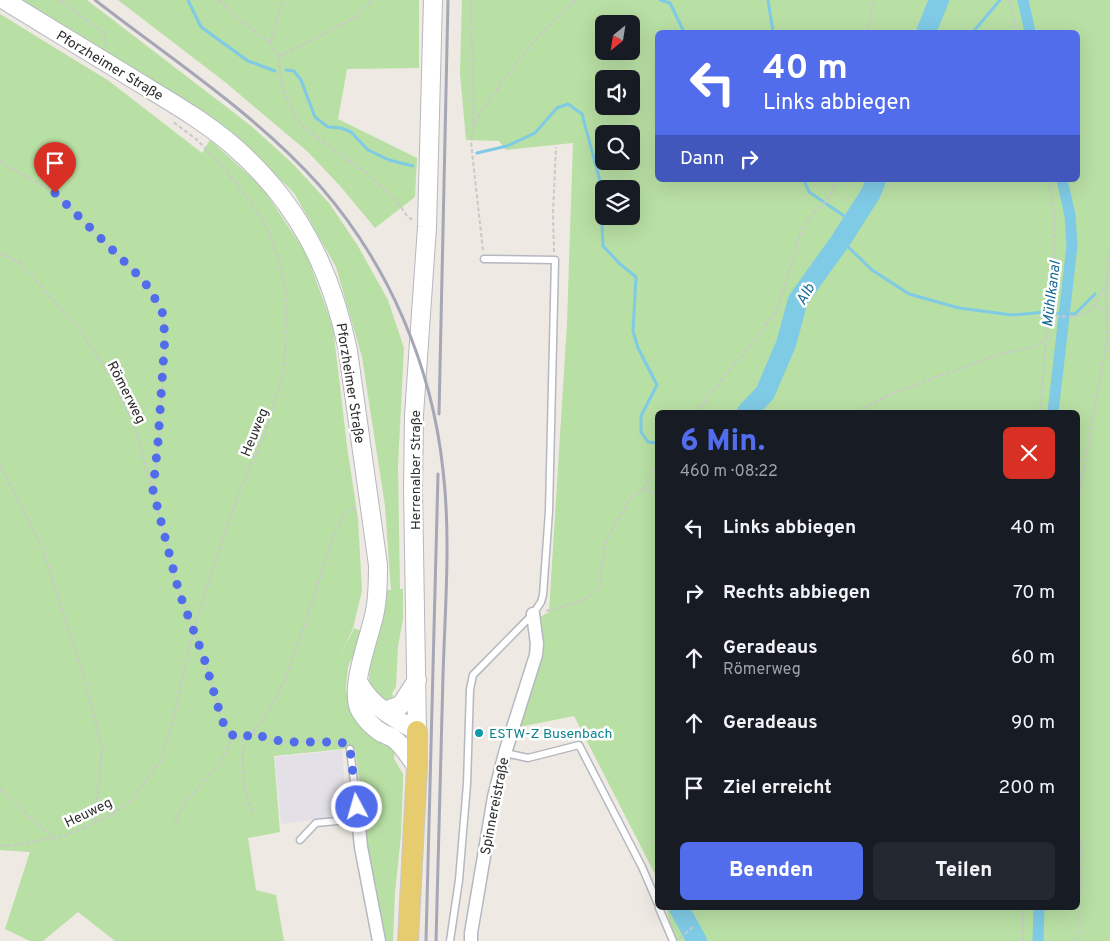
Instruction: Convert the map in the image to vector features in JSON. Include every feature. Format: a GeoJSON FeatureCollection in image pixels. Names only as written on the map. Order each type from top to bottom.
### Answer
{"type":"FeatureCollection","features":[{"type":"Feature","properties":{"kind":"main road","name":"Pforzheimer Straße"},"geometry":{"type":"LineString","coordinates":[[4,0],[171,102],[230,144],[271,184],[305,231],[332,287],[348,350],[378,566],[376,611],[361,664],[356,699],[359,710],[370,723],[393,738],[407,753],[417,768]]}},
{"type":"Feature","properties":{"kind":"main road","name":"Herrenalber Straße"},"geometry":{"type":"LineString","coordinates":[[408,941],[417,768],[413,481],[414,414],[427,227],[433,0]]}},
{"type":"Feature","properties":{"kind":"main road"},"geometry":{"type":"LineString","coordinates":[[385,711],[401,705],[417,680]]}},
{"type":"Feature","properties":{"kind":"main road"},"geometry":{"type":"LineString","coordinates":[[358,683],[370,699],[417,732]]}},
{"type":"Feature","properties":{"kind":"main road"},"geometry":{"type":"LineString","coordinates":[[393,738],[417,732]]}},
{"type":"Feature","properties":{"kind":"street","name":"Spinnereistraße"},"geometry":{"type":"LineString","coordinates":[[471,941],[494,797],[505,752],[536,655],[537,644],[533,614]]}},
{"type":"Feature","properties":{"kind":"street"},"geometry":{"type":"LineString","coordinates":[[357,813],[364,864],[379,941]]}},
{"type":"Feature","properties":{"kind":"lane"},"geometry":{"type":"LineString","coordinates":[[450,941],[461,861],[467,784],[470,689],[473,675],[533,614],[541,602],[549,511],[555,260],[484,259]]}},
{"type":"Feature","properties":{"kind":"lane"},"geometry":{"type":"LineString","coordinates":[[505,752],[528,758],[579,745],[642,867],[655,899]]}},
{"type":"Feature","properties":{"kind":"lane"},"geometry":{"type":"LineString","coordinates":[[300,840],[316,823],[357,813],[350,749]]}},
{"type":"Feature","properties":{"kind":"lane"},"geometry":{"type":"LineString","coordinates":[[660,910],[674,941]]}},
{"type":"Feature","properties":{"kind":"path"},"geometry":{"type":"LineString","coordinates":[[60,0],[104,33],[108,63]]}},
{"type":"Feature","properties":{"kind":"path"},"geometry":{"type":"LineString","coordinates":[[219,0],[236,17],[270,43],[279,57],[281,81],[298,120],[308,131],[368,174],[399,204],[407,216],[418,225]]}},
{"type":"Feature","properties":{"kind":"path"},"geometry":{"type":"LineString","coordinates":[[270,43],[283,0]]}},
{"type":"Feature","properties":{"kind":"path"},"geometry":{"type":"LineString","coordinates":[[279,57],[354,18],[372,0]]}},
{"type":"Feature","properties":{"kind":"path"},"geometry":{"type":"LineString","coordinates":[[471,0],[474,124],[471,142],[484,259]]}},
{"type":"Feature","properties":{"kind":"path"},"geometry":{"type":"LineString","coordinates":[[474,124],[500,83],[551,22],[576,0]]}},
{"type":"Feature","properties":{"kind":"path"},"geometry":{"type":"LineString","coordinates":[[868,30],[874,0]]}},
{"type":"Feature","properties":{"kind":"path"},"geometry":{"type":"LineString","coordinates":[[1009,0],[1016,30]]}},
{"type":"Feature","properties":{"kind":"path","name":"Heuweg"},"geometry":{"type":"LineString","coordinates":[[0,846],[64,836],[110,815],[131,800],[162,759],[193,632],[224,534],[247,473],[264,436],[280,387],[284,358],[286,292],[276,249],[265,224],[250,200],[219,162],[196,138],[169,118]]}},
{"type":"Feature","properties":{"kind":"path"},"geometry":{"type":"LineString","coordinates":[[555,260],[553,214],[556,147]]}},
{"type":"Feature","properties":{"kind":"path"},"geometry":{"type":"LineString","coordinates":[[0,161],[55,193],[144,281],[162,310],[165,336],[153,490]]}},
{"type":"Feature","properties":{"kind":"path"},"geometry":{"type":"LineString","coordinates":[[698,410],[760,334],[778,308],[801,231],[813,214],[827,202],[835,182]]}},
{"type":"Feature","properties":{"kind":"path"},"geometry":{"type":"LineString","coordinates":[[1040,410],[1045,340],[1055,253],[1052,196],[1049,182]]}},
{"type":"Feature","properties":{"kind":"path"},"geometry":{"type":"LineString","coordinates":[[1080,489],[1107,340],[1106,286],[1110,251]]}},
{"type":"Feature","properties":{"kind":"path","name":"Römerweg"},"geometry":{"type":"LineString","coordinates":[[0,253],[19,262],[76,325],[113,379],[134,426],[153,490],[179,592],[204,658],[221,717],[226,730],[234,736]]}},
{"type":"Feature","properties":{"kind":"path"},"geometry":{"type":"LineString","coordinates":[[1048,316],[1074,317],[1091,310],[1106,286],[1110,284]]}},
{"type":"Feature","properties":{"kind":"path"},"geometry":{"type":"LineString","coordinates":[[1094,305],[1107,312]]}},
{"type":"Feature","properties":{"kind":"path"},"geometry":{"type":"LineString","coordinates":[[861,410],[890,394],[1000,354],[1034,347],[1045,340]]}},
{"type":"Feature","properties":{"kind":"path"},"geometry":{"type":"LineString","coordinates":[[0,465],[43,549],[89,695],[102,748],[95,822]]}},
{"type":"Feature","properties":{"kind":"path"},"geometry":{"type":"LineString","coordinates":[[533,614],[582,600],[595,593],[601,586],[601,570],[606,541],[630,498],[644,489],[647,480],[655,468]]}},
{"type":"Feature","properties":{"kind":"path"},"geometry":{"type":"LineString","coordinates":[[644,489],[655,493]]}},
{"type":"Feature","properties":{"kind":"path"},"geometry":{"type":"LineString","coordinates":[[175,824],[178,812],[184,802],[215,769],[234,736],[244,738],[252,733],[270,709],[286,677],[313,601],[329,548],[343,515],[356,507],[370,505]]}},
{"type":"Feature","properties":{"kind":"path"},"geometry":{"type":"LineString","coordinates":[[252,733],[285,742],[342,742],[345,748],[350,749]]}},
{"type":"Feature","properties":{"kind":"path"},"geometry":{"type":"LineString","coordinates":[[244,738],[242,756],[243,776],[247,800],[252,814]]}},
{"type":"Feature","properties":{"kind":"path"},"geometry":{"type":"LineString","coordinates":[[0,789],[53,838]]}},
{"type":"Feature","properties":{"kind":"path"},"geometry":{"type":"LineString","coordinates":[[1080,839],[1082,852],[1080,896]]}},
{"type":"Feature","properties":{"kind":"path"},"geometry":{"type":"LineString","coordinates":[[1023,910],[1023,941]]}},
{"type":"Feature","properties":{"kind":"path"},"geometry":{"type":"LineString","coordinates":[[1078,941],[1079,910]]}},
{"type":"Feature","properties":{"kind":"path"},"geometry":{"type":"LineString","coordinates":[[674,941],[693,927]]}},
{"type":"Feature","properties":{"kind":"shaded area"},"geometry":{"type":"Polygon","coordinates":[[[342,750],[347,815],[281,824],[275,757],[342,750]]]}},
{"type":"Feature","properties":{"kind":"green space"},"geometry":{"type":"Polygon","coordinates":[[[20,0],[87,0],[250,125],[292,163],[329,203],[358,246],[388,300],[404,348],[398,465],[400,589],[403,589],[403,619],[398,646],[396,687],[392,693],[395,702],[387,703],[373,690],[369,681],[370,666],[382,621],[386,590],[391,590],[385,506],[362,357],[336,267],[294,193],[232,132],[20,0]]]}},
{"type":"Feature","properties":{"kind":"green space"},"geometry":{"type":"Polygon","coordinates":[[[118,0],[419,0],[419,68],[347,69],[338,119],[417,158],[415,197],[375,228],[341,187],[308,152],[225,82],[118,0]]]}},
{"type":"Feature","properties":{"kind":"green space"},"geometry":{"type":"Polygon","coordinates":[[[462,0],[1110,0],[1110,941],[675,941],[667,910],[1080,910],[1080,410],[655,410],[655,874],[574,716],[519,727],[541,652],[540,617],[549,612],[567,323],[573,143],[506,150],[499,141],[466,140],[460,73],[462,0]]]}},
{"type":"Feature","properties":{"kind":"green space"},"geometry":{"type":"Polygon","coordinates":[[[0,14],[109,81],[202,153],[210,140],[262,187],[306,253],[333,327],[358,519],[362,591],[353,628],[340,657],[354,628],[364,632],[348,667],[346,688],[349,704],[395,748],[394,759],[403,774],[401,835],[395,893],[393,941],[386,941],[383,931],[363,829],[370,816],[370,804],[361,793],[355,749],[274,756],[280,832],[248,838],[256,890],[276,895],[284,941],[115,941],[78,912],[43,941],[30,941],[5,929],[30,852],[0,850],[0,14]]]}},
{"type":"Feature","properties":{"kind":"waterway"},"geometry":{"type":"LineString","coordinates":[[188,0],[201,27],[248,61],[275,71]]}},
{"type":"Feature","properties":{"kind":"waterway"},"geometry":{"type":"LineString","coordinates":[[660,0],[670,3],[683,30]]}},
{"type":"Feature","properties":{"kind":"waterway"},"geometry":{"type":"LineString","coordinates":[[768,0],[773,30]]}},
{"type":"Feature","properties":{"kind":"waterway","name":"Alb"},"geometry":{"type":"LineString","coordinates":[[927,30],[939,0]]}},
{"type":"Feature","properties":{"kind":"waterway"},"geometry":{"type":"LineString","coordinates":[[975,30],[1000,0]]}},
{"type":"Feature","properties":{"kind":"waterway","name":"Mühlkanal"},"geometry":{"type":"LineString","coordinates":[[1023,0],[1030,30]]}},
{"type":"Feature","properties":{"kind":"waterway"},"geometry":{"type":"LineString","coordinates":[[286,70],[294,71],[301,80],[315,117],[328,127],[341,128],[351,132],[368,150],[389,160],[413,166]]}},
{"type":"Feature","properties":{"kind":"waterway"},"geometry":{"type":"LineString","coordinates":[[477,153],[507,146],[535,133],[557,108],[568,104],[582,114],[600,181],[603,246],[636,277],[633,331],[638,348],[657,385],[641,416],[641,432],[648,442],[655,443]]}},
{"type":"Feature","properties":{"kind":"waterway"},"geometry":{"type":"LineString","coordinates":[[805,182],[809,192],[853,222]]}},
{"type":"Feature","properties":{"kind":"waterway","name":"Alb"},"geometry":{"type":"LineString","coordinates":[[749,410],[765,393],[786,344],[798,300],[841,240],[871,193],[875,182]]}},
{"type":"Feature","properties":{"kind":"waterway","name":"Mühlkanal"},"geometry":{"type":"LineString","coordinates":[[1053,410],[1072,246],[1070,215],[1062,182]]}},
{"type":"Feature","properties":{"kind":"waterway"},"geometry":{"type":"LineString","coordinates":[[841,240],[872,270],[909,294],[959,308],[1012,315],[1046,312]]}},
{"type":"Feature","properties":{"kind":"waterway"},"geometry":{"type":"LineString","coordinates":[[1052,313],[1075,314],[1095,294]]}},
{"type":"Feature","properties":{"kind":"waterway","name":"Alb"},"geometry":{"type":"LineString","coordinates":[[680,910],[697,941]]}},
{"type":"Feature","properties":{"kind":"waterway","name":"Mühlkanal"},"geometry":{"type":"LineString","coordinates":[[1038,941],[1039,910]]}},
{"type":"Feature","properties":{"kind":"railway"},"geometry":{"type":"LineString","coordinates":[[95,0],[241,111],[269,135],[320,186],[345,217],[367,249],[403,319],[417,355],[429,393],[437,431],[443,470],[447,521],[436,941]]}},
{"type":"Feature","properties":{"kind":"railway"},"geometry":{"type":"LineString","coordinates":[[439,414],[448,0]]}},
{"type":"Feature","properties":{"kind":"railway"},"geometry":{"type":"LineString","coordinates":[[426,941],[438,474]]}},
{"type":"Feature","properties":{"kind":"place","name":"ESTW-Z Busenbach"},"geometry":{"type":"Point","coordinates":[479,733]}},
{"type":"Feature","properties":{"kind":"route"},"geometry":{"type":"LineString","coordinates":[[55,193],[144,281],[162,310],[165,336],[153,490],[179,592],[204,658],[226,730],[234,736],[244,738],[252,733],[285,742],[342,742],[345,748],[350,749],[357,807]]}}]}
